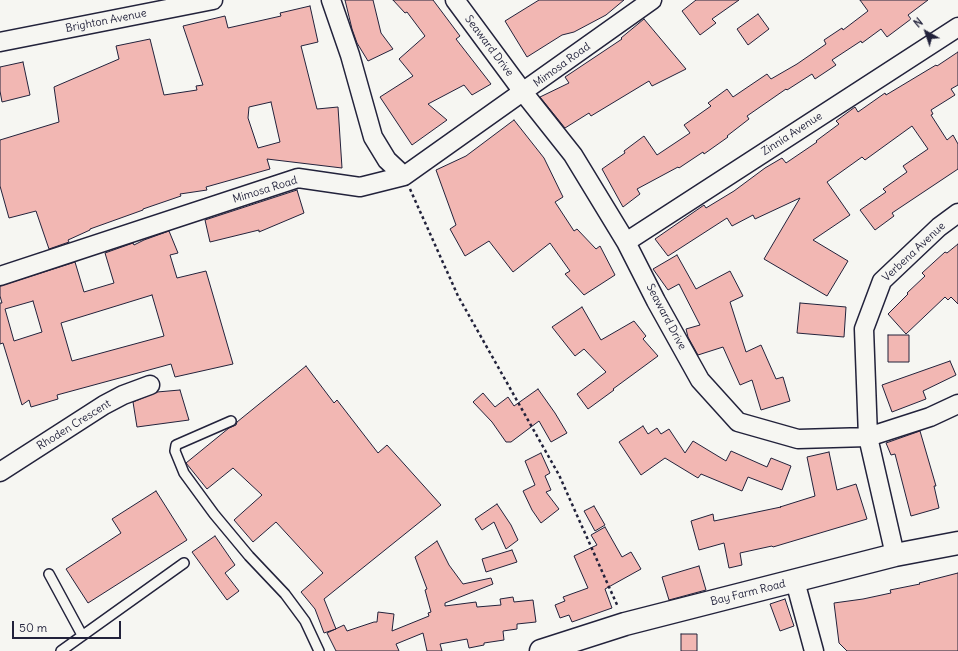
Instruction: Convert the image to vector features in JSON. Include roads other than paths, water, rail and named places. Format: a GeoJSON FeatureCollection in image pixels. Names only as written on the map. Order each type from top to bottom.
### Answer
{"type":"FeatureCollection","features":[{"type":"Feature","properties":{"kind":"street","name":"Brighton Avenue"},"geometry":{"type":"LineString","coordinates":[[0,42],[213,0]]}},
{"type":"Feature","properties":{"kind":"street"},"geometry":{"type":"LineString","coordinates":[[331,0],[350,55],[373,137],[387,160],[404,176]]}},
{"type":"Feature","properties":{"kind":"street","name":"Seaward Drive"},"geometry":{"type":"LineString","coordinates":[[455,0],[523,92],[573,155],[626,242],[700,380],[738,422],[798,438],[868,437],[930,417],[958,404]]}},
{"type":"Feature","properties":{"kind":"street","name":"Mimosa Road"},"geometry":{"type":"LineString","coordinates":[[0,276],[298,178],[360,187],[404,176],[652,0]]}},
{"type":"Feature","properties":{"kind":"street","name":"Zinnia Avenue"},"geometry":{"type":"LineString","coordinates":[[626,242],[958,27]]}},
{"type":"Feature","properties":{"kind":"street","name":"Verbena Avenue"},"geometry":{"type":"LineString","coordinates":[[868,437],[864,328],[882,281],[939,227],[958,213]]}},
{"type":"Feature","properties":{"kind":"street","name":"Rhoden Crescent"},"geometry":{"type":"LineString","coordinates":[[0,472],[104,405],[150,385]]}},
{"type":"Feature","properties":{"kind":"street"},"geometry":{"type":"LineString","coordinates":[[868,437],[895,555]]}},
{"type":"Feature","properties":{"kind":"street","name":"Bay Farm Road"},"geometry":{"type":"LineString","coordinates":[[541,651],[626,624],[895,555],[958,543]]}},
{"type":"Feature","properties":{"kind":"street"},"geometry":{"type":"LineString","coordinates":[[795,581],[814,651]]}},
{"type":"Feature","properties":{"kind":"lane"},"geometry":{"type":"LineString","coordinates":[[231,421],[176,445],[175,451],[184,473],[214,514],[249,556],[285,594],[305,621],[319,651]]}},
{"type":"Feature","properties":{"kind":"lane"},"geometry":{"type":"LineString","coordinates":[[61,651],[184,563]]}},
{"type":"Feature","properties":{"kind":"lane"},"geometry":{"type":"LineString","coordinates":[[49,574],[82,635]]}}]}
